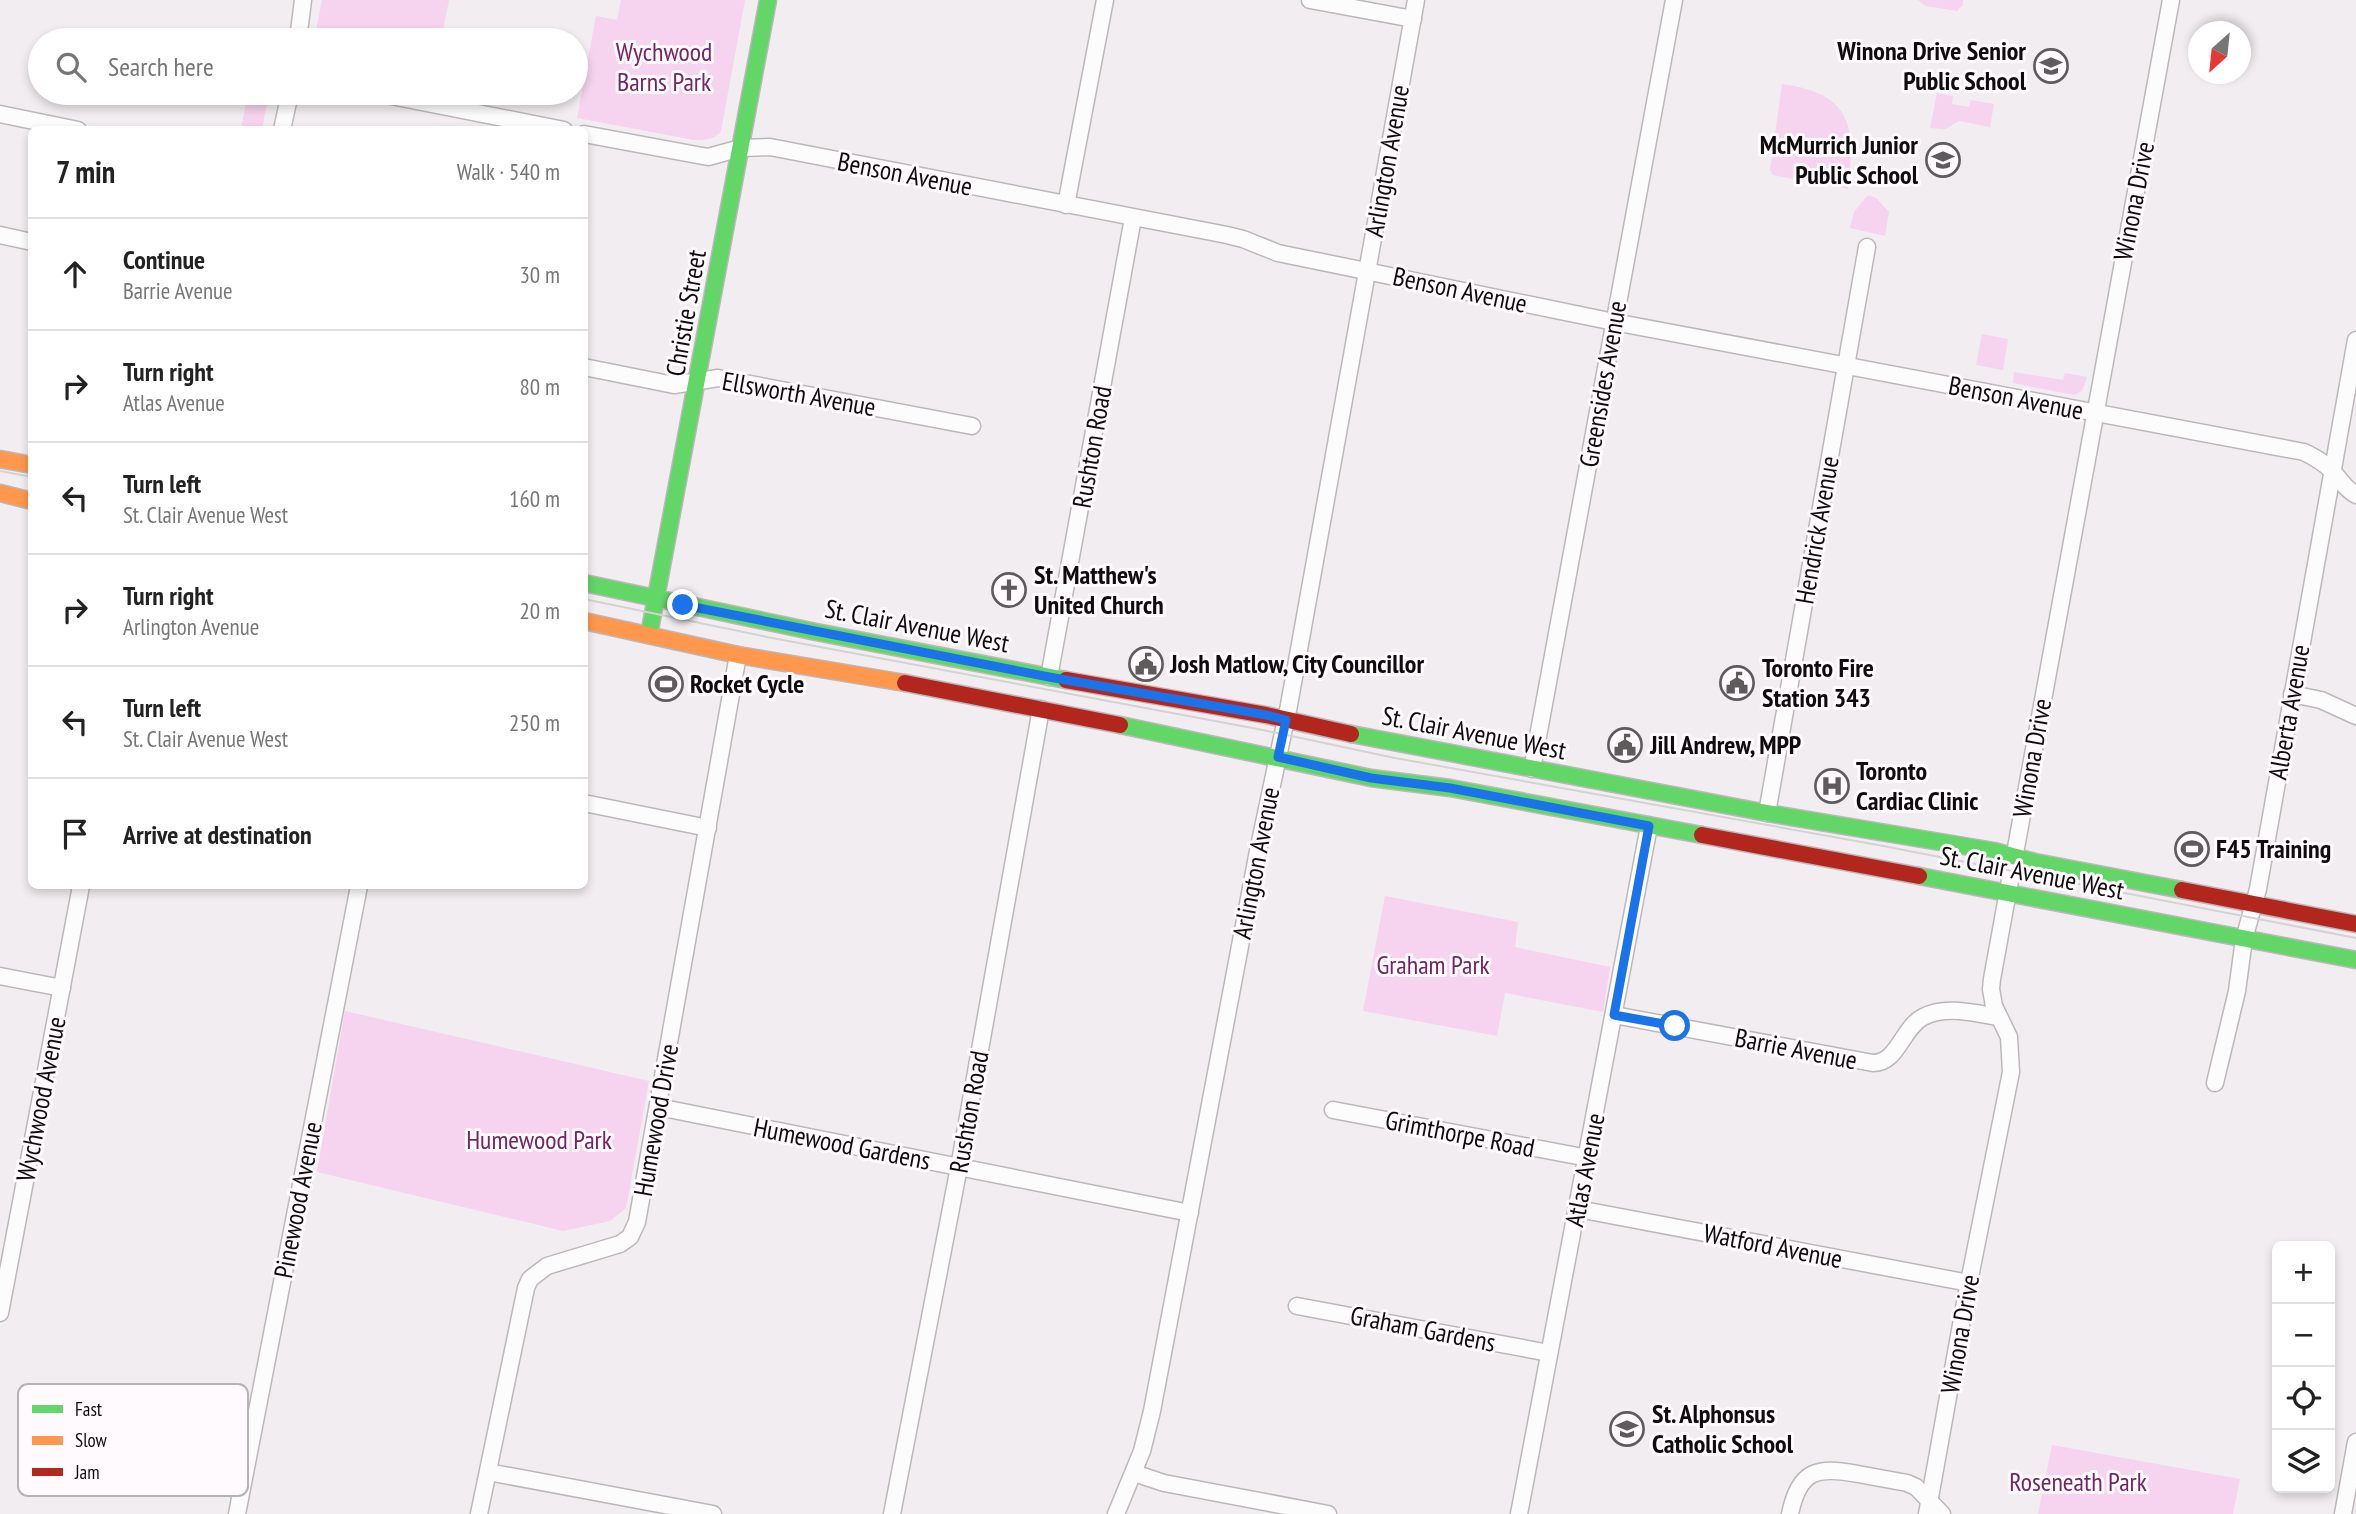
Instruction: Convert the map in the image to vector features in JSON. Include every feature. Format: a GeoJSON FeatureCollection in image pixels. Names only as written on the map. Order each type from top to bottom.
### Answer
{"type":"FeatureCollection","features":[{"type":"Feature","properties":{"kind":"main road","name":"Christie Street"},"geometry":{"type":"LineString","coordinates":[[649,635],[768,0]]}},
{"type":"Feature","properties":{"kind":"main road"},"geometry":{"type":"LineString","coordinates":[[0,459],[28,464]]}},
{"type":"Feature","properties":{"kind":"main road"},"geometry":{"type":"LineString","coordinates":[[0,493],[28,500]]}},
{"type":"Feature","properties":{"kind":"main road","name":"St. Clair Avenue West"},"geometry":{"type":"LineString","coordinates":[[588,584],[696,608],[1049,677],[1266,715],[1767,813],[2014,856],[2356,924]]}},
{"type":"Feature","properties":{"kind":"main road","name":"St. Clair Avenue West"},"geometry":{"type":"LineString","coordinates":[[588,622],[738,655],[818,667],[1041,709],[1371,778],[1450,788],[2356,960]]}},
{"type":"Feature","properties":{"kind":"street"},"geometry":{"type":"LineString","coordinates":[[300,28],[303,0]]}},
{"type":"Feature","properties":{"kind":"street"},"geometry":{"type":"LineString","coordinates":[[1066,205],[1105,0]]}},
{"type":"Feature","properties":{"kind":"street"},"geometry":{"type":"LineString","coordinates":[[1310,0],[1413,19]]}},
{"type":"Feature","properties":{"kind":"street","name":"Arlington Avenue"},"geometry":{"type":"LineString","coordinates":[[1116,1514],[1134,1473],[1152,1411],[1286,720],[1416,0]]}},
{"type":"Feature","properties":{"kind":"street","name":"Greensides Avenue"},"geometry":{"type":"LineString","coordinates":[[1532,769],[1674,0]]}},
{"type":"Feature","properties":{"kind":"street","name":"Winona Drive"},"geometry":{"type":"LineString","coordinates":[[1928,1508],[2011,1072],[2009,1037],[1998,1017],[1991,989],[2171,0]]}},
{"type":"Feature","properties":{"kind":"street"},"geometry":{"type":"LineString","coordinates":[[283,126],[287,105]]}},
{"type":"Feature","properties":{"kind":"street"},"geometry":{"type":"LineString","coordinates":[[437,105],[544,126]]}},
{"type":"Feature","properties":{"kind":"street"},"geometry":{"type":"LineString","coordinates":[[0,114],[58,126]]}},
{"type":"Feature","properties":{"kind":"street","name":"Benson Avenue"},"geometry":{"type":"LineString","coordinates":[[588,135],[708,157],[741,148],[771,147],[1227,235],[1278,253],[1614,322],[2304,452],[2317,458],[2346,489],[2356,495]]}},
{"type":"Feature","properties":{"kind":"street","name":"Rushton Road"},"geometry":{"type":"LineString","coordinates":[[1049,677],[1133,218]]}},
{"type":"Feature","properties":{"kind":"street"},"geometry":{"type":"LineString","coordinates":[[0,236],[28,241]]}},
{"type":"Feature","properties":{"kind":"street","name":"Hendrick Avenue"},"geometry":{"type":"LineString","coordinates":[[1767,813],[1867,247]]}},
{"type":"Feature","properties":{"kind":"street","name":"Alberta Avenue"},"geometry":{"type":"LineString","coordinates":[[2215,1083],[2237,991],[2244,939],[2253,905],[2356,340]]}},
{"type":"Feature","properties":{"kind":"street","name":"Ellsworth Avenue"},"geometry":{"type":"LineString","coordinates":[[588,368],[674,385],[718,378],[972,426]]}},
{"type":"Feature","properties":{"kind":"street","name":"Humewood Drive"},"geometry":{"type":"LineString","coordinates":[[479,1514],[530,1279],[547,1266],[620,1244],[635,1230],[738,655]]}},
{"type":"Feature","properties":{"kind":"street"},"geometry":{"type":"LineString","coordinates":[[2292,694],[2321,700],[2356,716]]}},
{"type":"Feature","properties":{"kind":"street","name":"Rushton Road"},"geometry":{"type":"LineString","coordinates":[[892,1514],[959,1167],[1041,709]]}},
{"type":"Feature","properties":{"kind":"street"},"geometry":{"type":"LineString","coordinates":[[588,804],[708,828]]}},
{"type":"Feature","properties":{"kind":"street","name":"Atlas Avenue"},"geometry":{"type":"LineString","coordinates":[[1519,1514],[1649,826]]}},
{"type":"Feature","properties":{"kind":"street","name":"Wychwood Avenue"},"geometry":{"type":"LineString","coordinates":[[0,1313],[79,889]]}},
{"type":"Feature","properties":{"kind":"street","name":"Pinewood Avenue"},"geometry":{"type":"LineString","coordinates":[[248,1457],[358,889]]}},
{"type":"Feature","properties":{"kind":"street"},"geometry":{"type":"LineString","coordinates":[[0,976],[62,989]]}},
{"type":"Feature","properties":{"kind":"street","name":"Barrie Avenue"},"geometry":{"type":"LineString","coordinates":[[1614,1015],[1873,1063],[1886,1060],[1915,1022],[1932,1013],[1948,1011],[1998,1017]]}},
{"type":"Feature","properties":{"kind":"street","name":"Humewood Gardens"},"geometry":{"type":"LineString","coordinates":[[658,1107],[1190,1213]]}},
{"type":"Feature","properties":{"kind":"street","name":"Grimthorpe Road"},"geometry":{"type":"LineString","coordinates":[[1333,1110],[1588,1158]]}},
{"type":"Feature","properties":{"kind":"street","name":"Watford Avenue"},"geometry":{"type":"LineString","coordinates":[[1578,1209],[1969,1283]]}},
{"type":"Feature","properties":{"kind":"street","name":"Graham Gardens"},"geometry":{"type":"LineString","coordinates":[[1297,1306],[1549,1353]]}},
{"type":"Feature","properties":{"kind":"street"},"geometry":{"type":"LineString","coordinates":[[2343,1514],[2356,1442]]}},
{"type":"Feature","properties":{"kind":"street"},"geometry":{"type":"LineString","coordinates":[[1790,1514],[1799,1485],[1811,1475],[1832,1469],[1907,1483],[1916,1487],[1928,1508],[1942,1514]]}},
{"type":"Feature","properties":{"kind":"street"},"geometry":{"type":"LineString","coordinates":[[488,1472],[713,1514]]}},
{"type":"Feature","properties":{"kind":"street"},"geometry":{"type":"LineString","coordinates":[[1134,1473],[1164,1483],[1323,1513]]}},
{"type":"Feature","properties":{"kind":"street","name":"Pinewood Avenue"},"geometry":{"type":"LineString","coordinates":[[237,1514],[240,1496]]}},
{"type":"Feature","properties":{"kind":"green space"},"geometry":{"type":"Polygon","coordinates":[[[322,0],[449,0],[443,28],[316,28],[322,0]]]}},
{"type":"Feature","properties":{"kind":"green space","name":"Wychwood Barns Park"},"geometry":{"type":"Polygon","coordinates":[[[621,0],[745,0],[721,131],[706,140],[694,140],[577,118],[579,105],[588,105],[588,59],[596,16],[617,20],[621,0]]]}},
{"type":"Feature","properties":{"kind":"green space"},"geometry":{"type":"Polygon","coordinates":[[[1918,0],[1963,0],[1963,5],[1957,11],[1926,6],[1918,0]]]}},
{"type":"Feature","properties":{"kind":"green space"},"geometry":{"type":"Polygon","coordinates":[[[1782,84],[1823,96],[1836,105],[1844,117],[1851,147],[1848,189],[1773,175],[1770,170],[1782,84]]]}},
{"type":"Feature","properties":{"kind":"green space"},"geometry":{"type":"Polygon","coordinates":[[[1937,93],[1953,96],[1952,104],[1969,107],[1971,100],[1994,104],[1990,127],[1959,121],[1945,129],[1930,128],[1937,93]]]}},
{"type":"Feature","properties":{"kind":"green space"},"geometry":{"type":"Polygon","coordinates":[[[246,105],[267,105],[263,126],[242,126],[246,105]]]}},
{"type":"Feature","properties":{"kind":"green space"},"geometry":{"type":"Polygon","coordinates":[[[1868,195],[1876,198],[1889,212],[1885,236],[1850,228],[1854,212],[1868,195]]]}},
{"type":"Feature","properties":{"kind":"green space"},"geometry":{"type":"Polygon","coordinates":[[[1982,334],[2008,339],[2003,370],[1976,365],[1982,334]]]}},
{"type":"Feature","properties":{"kind":"green space"},"geometry":{"type":"Polygon","coordinates":[[[2014,372],[2063,380],[2065,373],[2087,377],[2082,391],[2074,395],[2013,383],[2014,372]]]}},
{"type":"Feature","properties":{"kind":"green space","name":"Graham Park"},"geometry":{"type":"Polygon","coordinates":[[[1385,896],[1518,922],[1515,947],[1610,967],[1603,1012],[1505,993],[1497,1036],[1363,1011],[1385,896]]]}},
{"type":"Feature","properties":{"kind":"green space","name":"Humewood Park"},"geometry":{"type":"Polygon","coordinates":[[[345,1011],[649,1081],[626,1208],[610,1221],[563,1231],[317,1172],[345,1011]]]}},
{"type":"Feature","properties":{"kind":"green space","name":"Roseneath Park"},"geometry":{"type":"Polygon","coordinates":[[[2052,1445],[2240,1479],[2233,1514],[2038,1514],[2052,1445]]]}},
{"type":"Feature","properties":{"kind":"tram line"},"geometry":{"type":"LineString","coordinates":[[0,471],[28,476]]}},
{"type":"Feature","properties":{"kind":"tram line"},"geometry":{"type":"LineString","coordinates":[[588,600],[1395,758],[1878,845],[2356,938]]}},
{"type":"Feature","properties":{"kind":"traffic: fast"},"geometry":{"type":"LineString","coordinates":[[649,635],[768,0]]}},
{"type":"Feature","properties":{"kind":"traffic: fast"},"geometry":{"type":"LineString","coordinates":[[588,584],[816,632],[1066,680]]}},
{"type":"Feature","properties":{"kind":"traffic: fast"},"geometry":{"type":"LineString","coordinates":[[1120,725],[1371,778],[1450,788],[1702,835]]}},
{"type":"Feature","properties":{"kind":"traffic: fast"},"geometry":{"type":"LineString","coordinates":[[1351,734],[1767,813],[1994,851],[2035,862],[2182,890]]}},
{"type":"Feature","properties":{"kind":"traffic: fast"},"geometry":{"type":"LineString","coordinates":[[1919,876],[2356,960]]}},
{"type":"Feature","properties":{"kind":"traffic: slow"},"geometry":{"type":"LineString","coordinates":[[0,459],[28,464]]}},
{"type":"Feature","properties":{"kind":"traffic: slow"},"geometry":{"type":"LineString","coordinates":[[0,493],[28,500]]}},
{"type":"Feature","properties":{"kind":"traffic: slow"},"geometry":{"type":"LineString","coordinates":[[588,622],[738,655],[905,683]]}},
{"type":"Feature","properties":{"kind":"traffic: jam"},"geometry":{"type":"LineString","coordinates":[[1066,680],[1266,715],[1351,734]]}},
{"type":"Feature","properties":{"kind":"traffic: jam"},"geometry":{"type":"LineString","coordinates":[[905,683],[1120,725]]}},
{"type":"Feature","properties":{"kind":"traffic: jam"},"geometry":{"type":"LineString","coordinates":[[1702,835],[1919,876]]}},
{"type":"Feature","properties":{"kind":"traffic: jam"},"geometry":{"type":"LineString","coordinates":[[2182,890],[2356,924]]}},
{"type":"Feature","properties":{"kind":"place","name":"Winona Drive Senior Public School"},"geometry":{"type":"Point","coordinates":[2051,66]}},
{"type":"Feature","properties":{"kind":"place","name":"McMurrich Junior Public School"},"geometry":{"type":"Point","coordinates":[1943,160]}},
{"type":"Feature","properties":{"kind":"place","name":"St. Matthew's United Church"},"geometry":{"type":"Point","coordinates":[1009,590]}},
{"type":"Feature","properties":{"kind":"place","name":"Josh Matlow, City Councillor"},"geometry":{"type":"Point","coordinates":[1146,664]}},
{"type":"Feature","properties":{"kind":"place","name":"Toronto Fire Station 343"},"geometry":{"type":"Point","coordinates":[1737,683]}},
{"type":"Feature","properties":{"kind":"place","name":"Rocket Cycle"},"geometry":{"type":"Point","coordinates":[666,684]}},
{"type":"Feature","properties":{"kind":"place","name":"Jill Andrew, MPP"},"geometry":{"type":"Point","coordinates":[1625,745]}},
{"type":"Feature","properties":{"kind":"place","name":"Toronto Cardiac Clinic"},"geometry":{"type":"Point","coordinates":[1832,786]}},
{"type":"Feature","properties":{"kind":"place","name":"F45 Training"},"geometry":{"type":"Point","coordinates":[2192,849]}},
{"type":"Feature","properties":{"kind":"place","name":"St. Alphonsus Catholic School"},"geometry":{"type":"Point","coordinates":[1627,1429]}},
{"type":"Feature","properties":{"kind":"route"},"geometry":{"type":"LineString","coordinates":[[683,605],[1049,677],[1266,715],[1286,720],[1278,757],[1371,778],[1450,788],[1649,826],[1614,1015],[1675,1026]]}}]}
